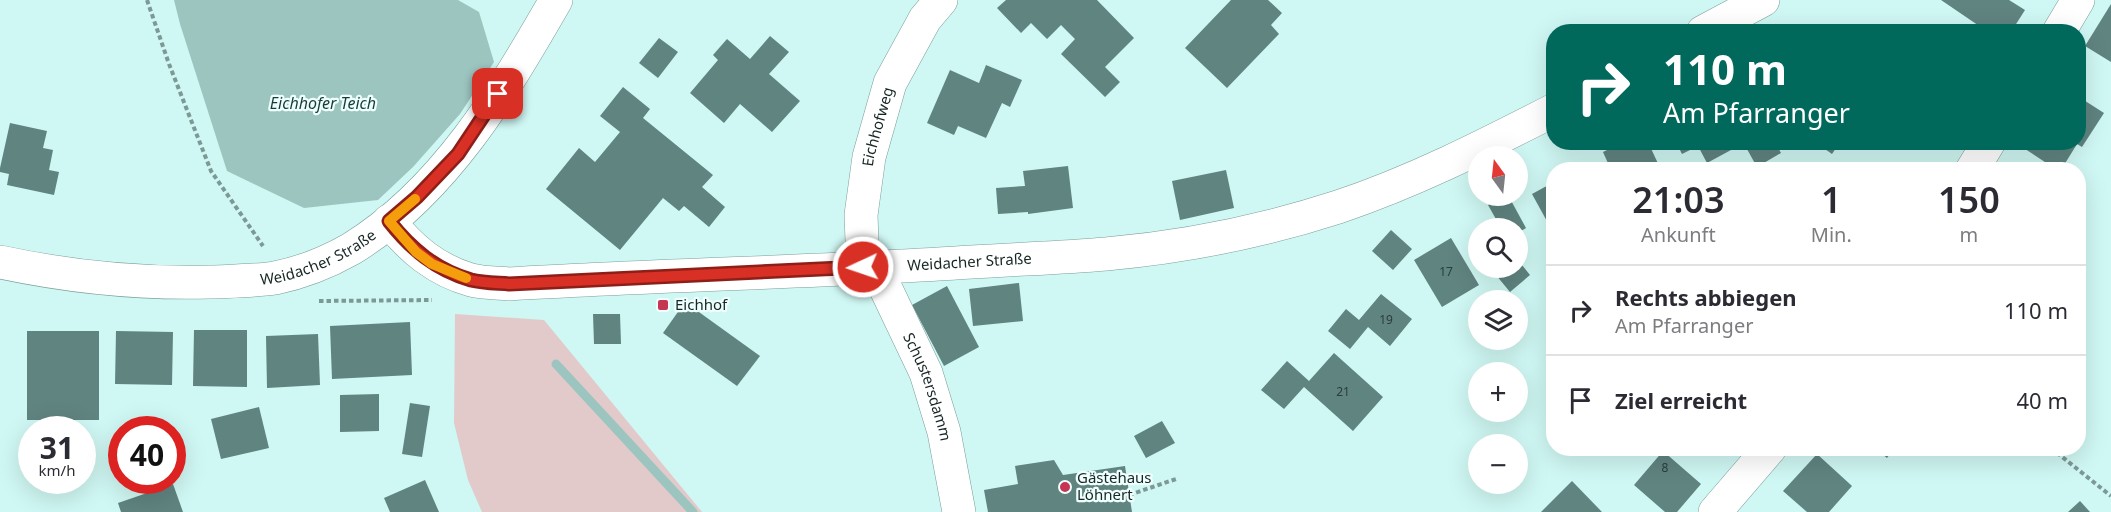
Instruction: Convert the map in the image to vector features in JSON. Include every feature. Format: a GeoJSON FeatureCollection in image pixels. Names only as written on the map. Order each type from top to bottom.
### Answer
{"type":"FeatureCollection","features":[{"type":"Feature","properties":{"kind":"street"},"geometry":{"type":"LineString","coordinates":[[389,221],[417,197],[458,154],[525,55],[556,0]]}},
{"type":"Feature","properties":{"kind":"street","name":"Eichhofweg"},"geometry":{"type":"LineString","coordinates":[[870,268],[861,214],[869,157],[890,83],[925,19],[941,0]]}},
{"type":"Feature","properties":{"kind":"street"},"geometry":{"type":"LineString","coordinates":[[1718,24],[1763,0]]}},
{"type":"Feature","properties":{"kind":"street"},"geometry":{"type":"LineString","coordinates":[[2064,24],[2078,0]]}},
{"type":"Feature","properties":{"kind":"street","name":"Weidacher Straße"},"geometry":{"type":"LineString","coordinates":[[0,262],[117,280],[177,283],[257,280],[300,271],[350,249],[389,221],[416,252],[432,264],[472,280],[500,284],[870,268],[1108,254],[1203,240],[1336,208],[1476,151],[1546,114]]}},
{"type":"Feature","properties":{"kind":"street","name":"Schustersdamm"},"geometry":{"type":"LineString","coordinates":[[870,268],[926,373],[944,432],[959,512]]}},
{"type":"Feature","properties":{"kind":"street"},"geometry":{"type":"LineString","coordinates":[[1715,512],[1763,456]]}},
{"type":"Feature","properties":{"kind":"path"},"geometry":{"type":"LineString","coordinates":[[147,0],[169,64],[211,171],[266,250],[276,277]]}},
{"type":"Feature","properties":{"kind":"path"},"geometry":{"type":"LineString","coordinates":[[308,301],[438,300]]}},
{"type":"Feature","properties":{"kind":"path"},"geometry":{"type":"LineString","coordinates":[[2061,456],[2111,496]]}},
{"type":"Feature","properties":{"kind":"path"},"geometry":{"type":"LineString","coordinates":[[1129,495],[1176,479]]}},
{"type":"Feature","properties":{"kind":"shaded area"},"geometry":{"type":"Polygon","coordinates":[[[455,314],[544,320],[702,512],[482,512],[468,480],[454,423],[455,314]]]}},
{"type":"Feature","properties":{"kind":"water","name":"Eichhofer Teich"},"geometry":{"type":"Polygon","coordinates":[[[174,0],[458,0],[479,12],[494,62],[460,114],[413,167],[378,200],[304,208],[227,171],[174,0]]]}},
{"type":"Feature","properties":{"kind":"building"},"geometry":{"type":"Polygon","coordinates":[[[1006,0],[1097,0],[1134,38],[1105,67],[1120,82],[1105,97],[1061,54],[1075,39],[1061,25],[1047,39],[1031,23],[1021,33],[997,8],[1006,0]]]}},
{"type":"Feature","properties":{"kind":"building"},"geometry":{"type":"Polygon","coordinates":[[[1231,0],[1268,0],[1282,13],[1271,25],[1279,34],[1227,88],[1185,48],[1231,0]]]}},
{"type":"Feature","properties":{"kind":"building"},"geometry":{"type":"Polygon","coordinates":[[[1941,0],[2009,0],[2025,10],[2016,24],[1976,24],[1941,0]]]}},
{"type":"Feature","properties":{"kind":"building"},"geometry":{"type":"Polygon","coordinates":[[[2111,4],[2111,62],[2086,47],[2111,4]]]}},
{"type":"Feature","properties":{"kind":"building"},"geometry":{"type":"Polygon","coordinates":[[[770,36],[789,52],[769,74],[800,101],[772,132],[740,104],[724,123],[690,93],[718,60],[713,55],[727,39],[750,59],[770,36]]]}},
{"type":"Feature","properties":{"kind":"building"},"geometry":{"type":"Polygon","coordinates":[[[659,38],[678,52],[658,78],[639,63],[659,38]]]}},
{"type":"Feature","properties":{"kind":"building"},"geometry":{"type":"Polygon","coordinates":[[[986,65],[1022,80],[1010,107],[1002,103],[986,138],[958,126],[954,135],[927,123],[950,70],[979,83],[986,65]]]}},
{"type":"Feature","properties":{"kind":"building"},"geometry":{"type":"Polygon","coordinates":[[[623,87],[650,109],[643,118],[713,175],[702,187],[725,207],[709,227],[684,206],[679,211],[663,198],[620,250],[546,189],[579,148],[595,162],[620,132],[600,116],[623,87]]]}},
{"type":"Feature","properties":{"kind":"building"},"geometry":{"type":"Polygon","coordinates":[[[2086,101],[2104,113],[2086,141],[2086,101]]]}},
{"type":"Feature","properties":{"kind":"building"},"geometry":{"type":"Polygon","coordinates":[[[10,123],[47,131],[43,148],[53,150],[49,170],[59,172],[54,195],[7,185],[9,174],[0,172],[0,168],[10,123]]]}},
{"type":"Feature","properties":{"kind":"building"},"geometry":{"type":"Polygon","coordinates":[[[1607,150],[1652,150],[1657,162],[1607,162],[1603,152],[1607,150]]]}},
{"type":"Feature","properties":{"kind":"building"},"geometry":{"type":"Polygon","coordinates":[[[1700,150],[1731,150],[1709,162],[1706,162],[1700,150]]]}},
{"type":"Feature","properties":{"kind":"building"},"geometry":{"type":"Polygon","coordinates":[[[1747,150],[1779,150],[1781,153],[1766,162],[1754,162],[1747,150]]]}},
{"type":"Feature","properties":{"kind":"building"},"geometry":{"type":"Polygon","coordinates":[[[2027,150],[2073,150],[2066,162],[2045,162],[2027,150]]]}},
{"type":"Feature","properties":{"kind":"building"},"geometry":{"type":"Polygon","coordinates":[[[1068,166],[1073,208],[1028,214],[1028,212],[998,214],[996,188],[1025,186],[1023,171],[1068,166]]]}},
{"type":"Feature","properties":{"kind":"building"},"geometry":{"type":"Polygon","coordinates":[[[1226,170],[1234,208],[1180,220],[1172,181],[1226,170]]]}},
{"type":"Feature","properties":{"kind":"building"},"geometry":{"type":"Polygon","coordinates":[[[1546,186],[1546,219],[1532,194],[1546,186]]]}},
{"type":"Feature","properties":{"kind":"building"},"geometry":{"type":"Polygon","coordinates":[[[1489,206],[1514,206],[1521,218],[1495,218],[1489,206]]]}},
{"type":"Feature","properties":{"kind":"building"},"geometry":{"type":"Polygon","coordinates":[[[1391,230],[1412,249],[1393,270],[1372,251],[1391,230]]]}},
{"type":"Feature","properties":{"kind":"building"},"geometry":{"type":"Polygon","coordinates":[[[1451,238],[1468,267],[1468,278],[1475,278],[1479,285],[1442,307],[1414,260],[1451,238]]]}},
{"type":"Feature","properties":{"kind":"building"},"geometry":{"type":"Polygon","coordinates":[[[1498,278],[1526,278],[1512,290],[1508,290],[1498,278]]]}},
{"type":"Feature","properties":{"kind":"building"},"geometry":{"type":"Polygon","coordinates":[[[1019,283],[1023,321],[973,326],[969,289],[1019,283]]]}},
{"type":"Feature","properties":{"kind":"building"},"geometry":{"type":"Polygon","coordinates":[[[947,286],[979,347],[944,366],[912,305],[947,286]]]}},
{"type":"Feature","properties":{"kind":"building"},"geometry":{"type":"Polygon","coordinates":[[[1381,294],[1412,319],[1390,346],[1368,327],[1350,349],[1328,331],[1346,309],[1359,320],[1381,294]]]}},
{"type":"Feature","properties":{"kind":"building"},"geometry":{"type":"Polygon","coordinates":[[[685,302],[760,356],[737,386],[663,333],[685,302]]]}},
{"type":"Feature","properties":{"kind":"building"},"geometry":{"type":"Polygon","coordinates":[[[593,314],[620,314],[621,344],[594,344],[593,314]]]}},
{"type":"Feature","properties":{"kind":"building"},"geometry":{"type":"Polygon","coordinates":[[[410,322],[412,375],[332,379],[330,326],[410,322]]]}},
{"type":"Feature","properties":{"kind":"building"},"geometry":{"type":"Polygon","coordinates":[[[194,330],[247,330],[247,387],[193,386],[194,330]]]}},
{"type":"Feature","properties":{"kind":"building"},"geometry":{"type":"Polygon","coordinates":[[[27,331],[99,331],[99,420],[96,420],[96,416],[27,416],[27,331]]]}},
{"type":"Feature","properties":{"kind":"building"},"geometry":{"type":"Polygon","coordinates":[[[116,331],[173,332],[172,385],[115,384],[116,331]]]}},
{"type":"Feature","properties":{"kind":"building"},"geometry":{"type":"Polygon","coordinates":[[[318,334],[320,385],[267,388],[266,336],[318,334]]]}},
{"type":"Feature","properties":{"kind":"building"},"geometry":{"type":"Polygon","coordinates":[[[1334,353],[1383,397],[1353,431],[1304,387],[1284,409],[1261,390],[1287,361],[1309,381],[1334,353]]]}},
{"type":"Feature","properties":{"kind":"building"},"geometry":{"type":"Polygon","coordinates":[[[379,394],[379,431],[340,432],[340,395],[379,394]]]}},
{"type":"Feature","properties":{"kind":"building"},"geometry":{"type":"Polygon","coordinates":[[[410,403],[430,406],[422,457],[402,454],[410,403]]]}},
{"type":"Feature","properties":{"kind":"building"},"geometry":{"type":"Polygon","coordinates":[[[259,407],[269,448],[221,459],[211,419],[259,407]]]}},
{"type":"Feature","properties":{"kind":"building"},"geometry":{"type":"Polygon","coordinates":[[[1162,421],[1175,443],[1146,458],[1134,436],[1162,421]]]}},
{"type":"Feature","properties":{"kind":"building"},"geometry":{"type":"Polygon","coordinates":[[[1659,456],[1669,456],[1701,484],[1677,512],[1665,512],[1634,485],[1659,456]]]}},
{"type":"Feature","properties":{"kind":"building"},"geometry":{"type":"Polygon","coordinates":[[[1815,456],[1819,456],[1852,486],[1829,512],[1807,512],[1783,491],[1815,456]]]}},
{"type":"Feature","properties":{"kind":"building","name":"Gästehaus Löhnert"},"geometry":{"type":"Polygon","coordinates":[[[1054,460],[1063,475],[1125,466],[1132,512],[988,512],[984,490],[1018,484],[1015,466],[1054,460]]]}},
{"type":"Feature","properties":{"kind":"building"},"geometry":{"type":"Polygon","coordinates":[[[425,480],[439,512],[390,512],[384,498],[425,480]]]}},
{"type":"Feature","properties":{"kind":"building"},"geometry":{"type":"Polygon","coordinates":[[[1572,481],[1602,512],[1541,512],[1572,481]]]}},
{"type":"Feature","properties":{"kind":"building"},"geometry":{"type":"Polygon","coordinates":[[[144,494],[177,494],[183,512],[121,512],[118,503],[144,494]]]}},
{"type":"Feature","properties":{"kind":"building"},"geometry":{"type":"Polygon","coordinates":[[[2080,501],[2090,512],[2068,512],[2080,501]]]}},
{"type":"Feature","properties":{"kind":"waterway"},"geometry":{"type":"LineString","coordinates":[[556,364],[693,512]]}},
{"type":"Feature","properties":{"kind":"slow traffic"},"geometry":{"type":"LineString","coordinates":[[415,199],[389,221],[416,252],[432,264],[466,278]]}},
{"type":"Feature","properties":{"kind":"place","name":"Eichhof"},"geometry":{"type":"Point","coordinates":[663,305]}},
{"type":"Feature","properties":{"kind":"place","name":"Gästehaus Löhnert"},"geometry":{"type":"Point","coordinates":[1065,487]}},
{"type":"Feature","properties":{"kind":"route"},"geometry":{"type":"LineString","coordinates":[[498,94],[458,154],[417,197],[389,221],[416,252],[432,264],[472,280],[509,284],[863,267]]}}]}
